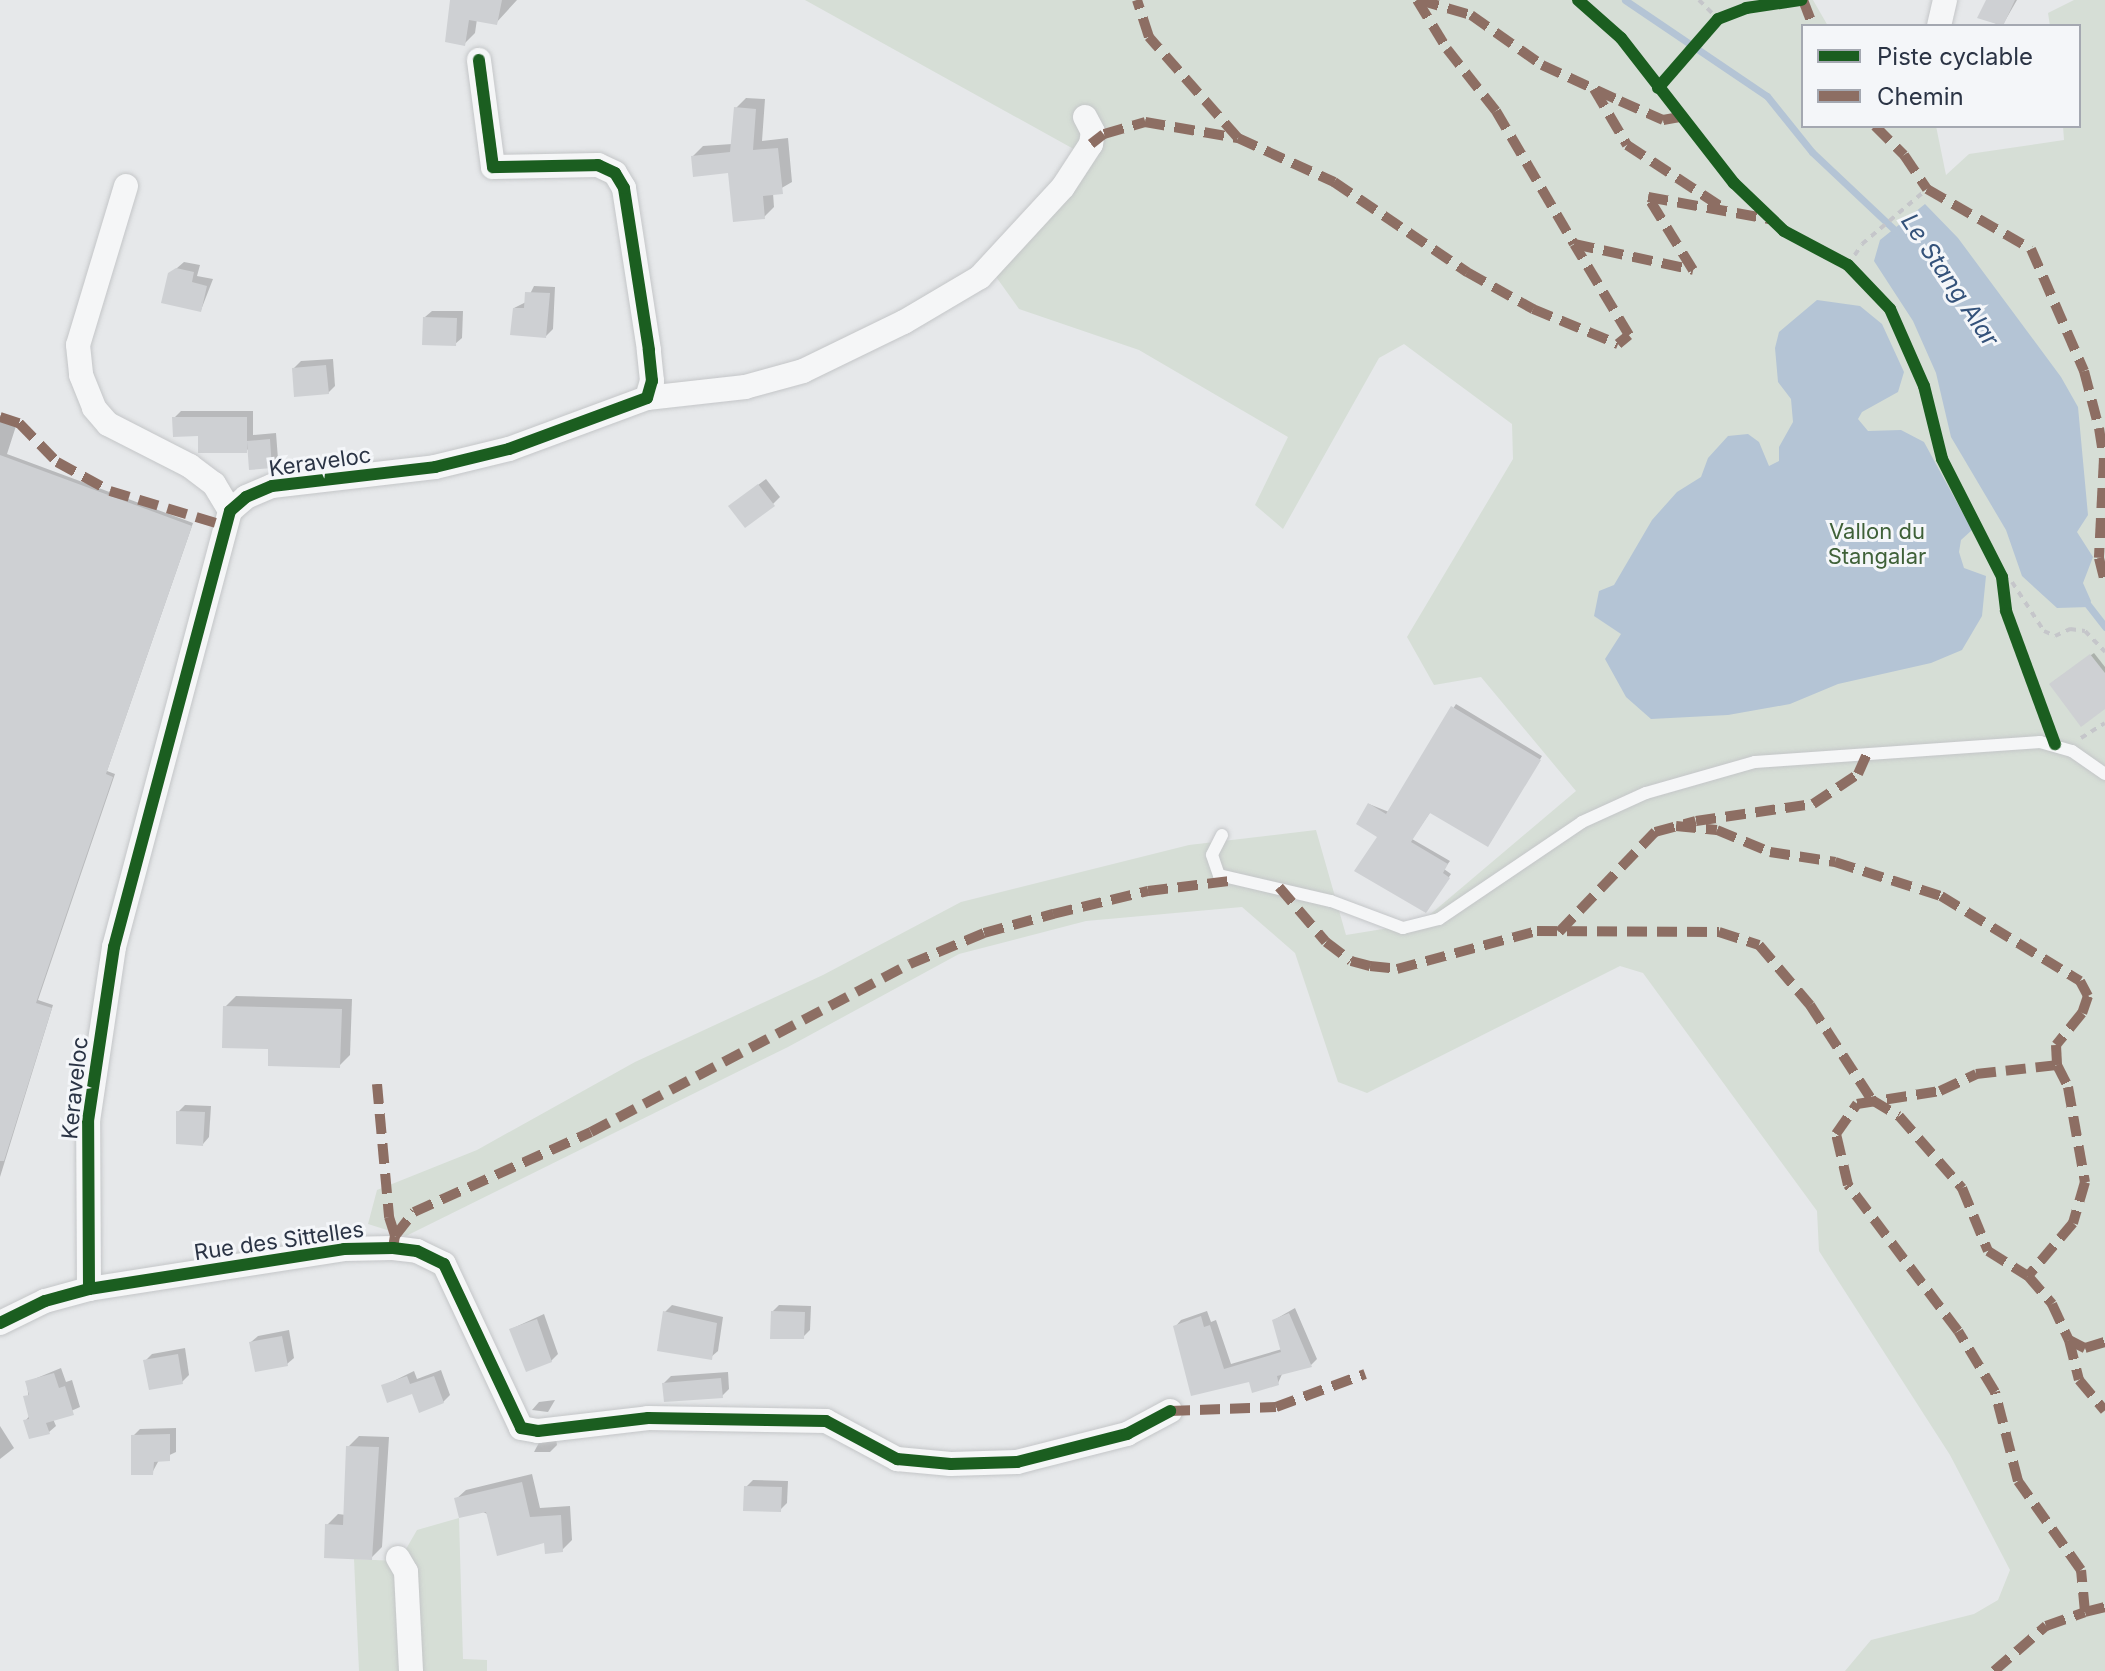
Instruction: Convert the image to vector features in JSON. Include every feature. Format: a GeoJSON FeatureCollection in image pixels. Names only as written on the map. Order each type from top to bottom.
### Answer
{"type":"FeatureCollection","features":[{"type":"Feature","properties":{"kind":"street"},"geometry":{"type":"LineString","coordinates":[[1939,24],[1945,0]]}},
{"type":"Feature","properties":{"kind":"street"},"geometry":{"type":"LineString","coordinates":[[479,60],[493,167],[598,165],[615,173],[624,188],[649,350],[652,381],[647,398]]}},
{"type":"Feature","properties":{"kind":"street","name":"Keraveloc"},"geometry":{"type":"LineString","coordinates":[[89,1289],[88,1121],[114,947],[230,511],[246,497],[272,486],[435,467],[509,449],[647,398],[745,387],[803,371],[904,322],[980,277],[1063,187],[1084,155],[1093,132],[1085,117]]}},
{"type":"Feature","properties":{"kind":"street"},"geometry":{"type":"LineString","coordinates":[[126,186],[78,345],[81,375],[94,408],[108,424],[190,466],[214,484],[230,511]]}},
{"type":"Feature","properties":{"kind":"street","name":"Rue des Sittelles"},"geometry":{"type":"LineString","coordinates":[[0,1323],[45,1301],[89,1289],[344,1249],[417,1251],[444,1264],[460,1290],[521,1428],[538,1431],[648,1418],[826,1421],[846,1428],[897,1459],[1017,1462],[1127,1434],[1170,1411]]}},
{"type":"Feature","properties":{"kind":"street"},"geometry":{"type":"LineString","coordinates":[[398,1558],[406,1572],[411,1671]]}},
{"type":"Feature","properties":{"kind":"lane"},"geometry":{"type":"LineString","coordinates":[[1222,835],[1212,865],[1230,881],[1331,901],[1403,928],[1421,927],[1582,822],[1698,778],[1755,762],[2055,744],[2105,774]]}},
{"type":"Feature","properties":{"kind":"path"},"geometry":{"type":"LineString","coordinates":[[1578,0],[1621,38],[1734,183],[1784,231],[1848,265],[1874,289],[1902,330],[1924,386],[1942,459],[2002,577],[2006,611],[2055,744]]}},
{"type":"Feature","properties":{"kind":"path"},"geometry":{"type":"LineString","coordinates":[[1699,0],[1718,19]]}},
{"type":"Feature","properties":{"kind":"path"},"geometry":{"type":"LineString","coordinates":[[1658,88],[1718,19],[1746,8],[1801,0]]}},
{"type":"Feature","properties":{"kind":"path"},"geometry":{"type":"LineString","coordinates":[[1848,265],[1875,232],[1927,189]]}},
{"type":"Feature","properties":{"kind":"path"},"geometry":{"type":"LineString","coordinates":[[2002,577],[2012,582],[2044,631],[2055,636],[2070,629],[2085,631],[2105,652]]}},
{"type":"Feature","properties":{"kind":"green space","name":"Vallon du Stangalar"},"geometry":{"type":"Polygon","coordinates":[[[805,0],[1813,0],[1827,24],[1801,24],[1801,128],[1936,128],[1946,175],[1969,154],[2064,140],[2063,128],[2081,128],[2081,24],[2050,24],[2048,13],[2074,0],[2105,0],[2105,1671],[1845,1671],[1871,1640],[1974,1614],[1998,1600],[2010,1570],[1950,1455],[1819,1251],[1817,1211],[1643,973],[1620,966],[1367,1093],[1338,1082],[1295,953],[1242,907],[1086,921],[959,954],[788,1047],[406,1236],[368,1224],[377,1190],[477,1150],[635,1062],[823,975],[961,902],[1189,845],[1316,830],[1346,935],[1420,923],[1576,791],[1481,677],[1434,685],[1407,637],[1513,459],[1512,424],[1404,344],[1379,358],[1283,529],[1255,505],[1288,437],[1139,350],[1019,309],[994,274],[1079,152],[805,0]]]}},
{"type":"Feature","properties":{"kind":"green space"},"geometry":{"type":"Polygon","coordinates":[[[459,1518],[463,1659],[487,1660],[487,1671],[416,1671],[402,1556],[417,1530],[459,1518]]]}},
{"type":"Feature","properties":{"kind":"green space"},"geometry":{"type":"Polygon","coordinates":[[[354,1559],[395,1561],[404,1671],[359,1671],[354,1559]]]}},
{"type":"Feature","properties":{"kind":"water"},"geometry":{"type":"Polygon","coordinates":[[[1925,204],[1958,238],[2061,377],[2078,407],[2088,515],[2077,532],[2093,557],[2083,583],[2091,601],[2089,607],[2057,608],[2022,576],[2006,530],[1951,437],[1936,373],[1913,321],[1874,261],[1880,240],[1925,204]]]}},
{"type":"Feature","properties":{"kind":"water"},"geometry":{"type":"Polygon","coordinates":[[[1817,300],[1860,306],[1882,324],[1904,372],[1898,392],[1862,412],[1858,419],[1868,431],[1901,430],[1924,442],[1972,530],[1961,540],[1959,552],[1964,568],[1986,576],[1982,616],[1962,650],[1931,663],[1838,684],[1790,704],[1728,715],[1651,719],[1626,697],[1605,659],[1621,634],[1594,616],[1599,591],[1614,585],[1652,520],[1677,492],[1701,477],[1708,458],[1728,436],[1748,434],[1759,442],[1769,466],[1779,461],[1779,447],[1793,422],[1791,399],[1778,382],[1775,348],[1779,332],[1817,300]]]}},
{"type":"Feature","properties":{"kind":"building"},"geometry":{"type":"Polygon","coordinates":[[[450,0],[502,0],[497,25],[469,20],[465,46],[445,42],[450,0]]]}},
{"type":"Feature","properties":{"kind":"building"},"geometry":{"type":"Polygon","coordinates":[[[1986,0],[2015,0],[2004,24],[1977,18],[1986,0]]]}},
{"type":"Feature","properties":{"kind":"building"},"geometry":{"type":"Polygon","coordinates":[[[734,107],[756,109],[753,150],[778,148],[783,194],[763,196],[765,219],[733,222],[728,173],[693,177],[691,156],[730,152],[734,107]]]}},
{"type":"Feature","properties":{"kind":"building"},"geometry":{"type":"Polygon","coordinates":[[[176,268],[194,272],[192,282],[207,286],[201,312],[161,303],[168,273],[176,268]]]}},
{"type":"Feature","properties":{"kind":"building"},"geometry":{"type":"Polygon","coordinates":[[[525,292],[550,293],[546,338],[510,335],[513,308],[524,308],[525,292]]]}},
{"type":"Feature","properties":{"kind":"building"},"geometry":{"type":"Polygon","coordinates":[[[423,317],[457,318],[456,346],[422,345],[423,317]]]}},
{"type":"Feature","properties":{"kind":"building"},"geometry":{"type":"Polygon","coordinates":[[[326,365],[329,394],[294,397],[292,368],[326,365]]]}},
{"type":"Feature","properties":{"kind":"building"},"geometry":{"type":"Polygon","coordinates":[[[172,417],[247,417],[247,441],[270,439],[272,468],[249,470],[247,442],[247,453],[198,453],[198,436],[173,437],[172,417]]]}},
{"type":"Feature","properties":{"kind":"building"},"geometry":{"type":"Polygon","coordinates":[[[0,455],[192,526],[106,774],[113,777],[36,1003],[52,1008],[4,1161],[0,1161],[0,455]]]}},
{"type":"Feature","properties":{"kind":"building"},"geometry":{"type":"Polygon","coordinates":[[[758,484],[775,506],[745,528],[728,506],[758,484]]]}},
{"type":"Feature","properties":{"kind":"building"},"geometry":{"type":"Polygon","coordinates":[[[2090,654],[2105,673],[2105,709],[2081,727],[2049,684],[2090,654]]]}},
{"type":"Feature","properties":{"kind":"building"},"geometry":{"type":"Polygon","coordinates":[[[1451,706],[1541,760],[1488,847],[1430,813],[1411,842],[1448,864],[1443,873],[1450,878],[1426,913],[1354,871],[1377,837],[1356,824],[1368,803],[1386,814],[1451,706]]]}},
{"type":"Feature","properties":{"kind":"building"},"geometry":{"type":"Polygon","coordinates":[[[223,1006],[342,1009],[340,1068],[268,1066],[268,1049],[222,1048],[223,1006]]]}},
{"type":"Feature","properties":{"kind":"building"},"geometry":{"type":"Polygon","coordinates":[[[176,1111],[205,1112],[203,1146],[176,1144],[176,1111]]]}},
{"type":"Feature","properties":{"kind":"building"},"geometry":{"type":"Polygon","coordinates":[[[663,1311],[717,1323],[712,1360],[657,1351],[663,1311]]]}},
{"type":"Feature","properties":{"kind":"building"},"geometry":{"type":"Polygon","coordinates":[[[771,1311],[805,1312],[804,1339],[770,1339],[771,1311]]]}},
{"type":"Feature","properties":{"kind":"building"},"geometry":{"type":"Polygon","coordinates":[[[1289,1313],[1312,1367],[1277,1376],[1279,1385],[1252,1393],[1249,1382],[1191,1396],[1173,1326],[1201,1316],[1204,1327],[1210,1325],[1224,1369],[1281,1352],[1272,1320],[1289,1313]]]}},
{"type":"Feature","properties":{"kind":"building"},"geometry":{"type":"Polygon","coordinates":[[[537,1319],[552,1362],[526,1372],[509,1329],[537,1319]]]}},
{"type":"Feature","properties":{"kind":"building"},"geometry":{"type":"Polygon","coordinates":[[[282,1336],[288,1366],[255,1372],[249,1342],[282,1336]]]}},
{"type":"Feature","properties":{"kind":"building"},"geometry":{"type":"Polygon","coordinates":[[[178,1354],[183,1384],[149,1390],[143,1360],[178,1354]]]}},
{"type":"Feature","properties":{"kind":"building"},"geometry":{"type":"Polygon","coordinates":[[[54,1373],[59,1388],[65,1386],[74,1415],[46,1423],[50,1434],[29,1439],[23,1420],[29,1419],[23,1396],[29,1395],[25,1381],[54,1373]]]}},
{"type":"Feature","properties":{"kind":"building"},"geometry":{"type":"Polygon","coordinates":[[[407,1376],[410,1384],[434,1376],[444,1403],[419,1413],[412,1394],[387,1403],[381,1385],[407,1376]]]}},
{"type":"Feature","properties":{"kind":"building"},"geometry":{"type":"Polygon","coordinates":[[[721,1378],[723,1398],[664,1402],[662,1383],[721,1378]]]}},
{"type":"Feature","properties":{"kind":"building"},"geometry":{"type":"Polygon","coordinates":[[[170,1434],[170,1461],[154,1462],[153,1475],[131,1475],[131,1435],[170,1434]]]}},
{"type":"Feature","properties":{"kind":"building"},"geometry":{"type":"Polygon","coordinates":[[[346,1446],[379,1447],[372,1560],[324,1558],[325,1524],[343,1525],[346,1446]]]}},
{"type":"Feature","properties":{"kind":"building"},"geometry":{"type":"Polygon","coordinates":[[[522,1482],[530,1517],[561,1515],[563,1552],[545,1554],[544,1543],[497,1556],[486,1512],[459,1518],[454,1498],[522,1482]]]}},
{"type":"Feature","properties":{"kind":"building"},"geometry":{"type":"Polygon","coordinates":[[[744,1486],[782,1487],[781,1512],[743,1511],[744,1486]]]}},
{"type":"Feature","properties":{"kind":"waterway","name":"Le Stang Alar"},"geometry":{"type":"LineString","coordinates":[[1625,0],[1767,96],[1812,152],[1898,233]]}},
{"type":"Feature","properties":{"kind":"waterway","name":"Le Stang Alar"},"geometry":{"type":"LineString","coordinates":[[2085,601],[2105,627]]}},
{"type":"Feature","properties":{"kind":"marked path"},"geometry":{"type":"LineString","coordinates":[[1091,144],[1104,134],[1145,122],[1238,138],[1149,37],[1137,0]]}},
{"type":"Feature","properties":{"kind":"marked path"},"geometry":{"type":"LineString","coordinates":[[1417,0],[1447,49],[1496,111],[1574,244]]}},
{"type":"Feature","properties":{"kind":"marked path"},"geometry":{"type":"LineString","coordinates":[[1419,0],[1471,15],[1542,65],[1620,101],[1663,120],[1680,117]]}},
{"type":"Feature","properties":{"kind":"marked path"},"geometry":{"type":"LineString","coordinates":[[1803,0],[1812,24]]}},
{"type":"Feature","properties":{"kind":"marked path"},"geometry":{"type":"LineString","coordinates":[[1594,89],[1627,145],[1726,210]]}},
{"type":"Feature","properties":{"kind":"marked path"},"geometry":{"type":"LineString","coordinates":[[1877,128],[1904,155],[1927,189],[2031,249],[2084,371],[2099,428],[2104,458],[2099,558],[2105,582]]}},
{"type":"Feature","properties":{"kind":"marked path"},"geometry":{"type":"LineString","coordinates":[[1238,138],[1334,182],[1467,272],[1533,309],[1618,344],[1629,335],[1574,244],[1693,270],[1648,197],[1769,219]]}},
{"type":"Feature","properties":{"kind":"marked path"},"geometry":{"type":"LineString","coordinates":[[0,417],[19,423],[57,462],[110,491],[226,526]]}},
{"type":"Feature","properties":{"kind":"marked path"},"geometry":{"type":"LineString","coordinates":[[1559,932],[1655,832],[1696,821],[1813,804],[1858,774],[1868,752]]}},
{"type":"Feature","properties":{"kind":"marked path"},"geometry":{"type":"LineString","coordinates":[[1676,826],[1717,830],[1770,852],[1835,862],[1941,896],[2080,981],[2088,996],[2082,1013],[2056,1045],[2057,1065],[2068,1087],[2085,1182],[2073,1223],[2028,1276]]}},
{"type":"Feature","properties":{"kind":"marked path"},"geometry":{"type":"LineString","coordinates":[[393,1248],[395,1236],[414,1212],[591,1132],[910,964],[984,933],[1053,914],[1148,891],[1230,881]]}},
{"type":"Feature","properties":{"kind":"marked path"},"geometry":{"type":"LineString","coordinates":[[1279,887],[1326,942],[1351,961],[1370,966],[1397,969],[1537,931],[1719,932],[1759,945],[1810,1005],[1872,1100],[1899,1116],[1962,1188],[1988,1251],[2028,1276],[2052,1304],[2069,1340],[2085,1348],[2105,1342]]}},
{"type":"Feature","properties":{"kind":"marked path"},"geometry":{"type":"LineString","coordinates":[[1994,1671],[2046,1626],[2085,1612],[2081,1570],[2018,1481],[1995,1392],[1958,1331],[1848,1185],[1836,1134],[1857,1104],[1940,1091],[1976,1074],[2057,1065]]}},
{"type":"Feature","properties":{"kind":"marked path"},"geometry":{"type":"LineString","coordinates":[[377,1084],[389,1217],[395,1236]]}},
{"type":"Feature","properties":{"kind":"marked path"},"geometry":{"type":"LineString","coordinates":[[2069,1340],[2079,1380],[2105,1411]]}},
{"type":"Feature","properties":{"kind":"marked path"},"geometry":{"type":"LineString","coordinates":[[1170,1411],[1276,1407],[1365,1374]]}},
{"type":"Feature","properties":{"kind":"marked path"},"geometry":{"type":"LineString","coordinates":[[2085,1612],[2105,1607]]}},
{"type":"Feature","properties":{"kind":"cycle path"},"geometry":{"type":"LineString","coordinates":[[1578,0],[1621,38],[1734,183],[1784,231],[1848,265],[1890,309],[1924,386],[1942,459],[2002,577],[2006,611],[2055,744]]}},
{"type":"Feature","properties":{"kind":"cycle path"},"geometry":{"type":"LineString","coordinates":[[1658,88],[1718,19],[1746,8],[1801,0]]}},
{"type":"Feature","properties":{"kind":"cycle path"},"geometry":{"type":"LineString","coordinates":[[89,1289],[88,1121],[114,947],[230,511],[246,497],[272,486],[435,467],[509,449],[647,398],[652,381],[649,350],[624,188],[615,173],[598,165],[493,167],[479,60]]}},
{"type":"Feature","properties":{"kind":"cycle path"},"geometry":{"type":"LineString","coordinates":[[0,1323],[45,1301],[89,1289],[344,1249],[393,1248],[417,1251],[444,1264],[521,1428],[538,1431],[648,1418],[826,1421],[897,1459],[951,1464],[1017,1462],[1127,1434],[1170,1411]]}}]}
